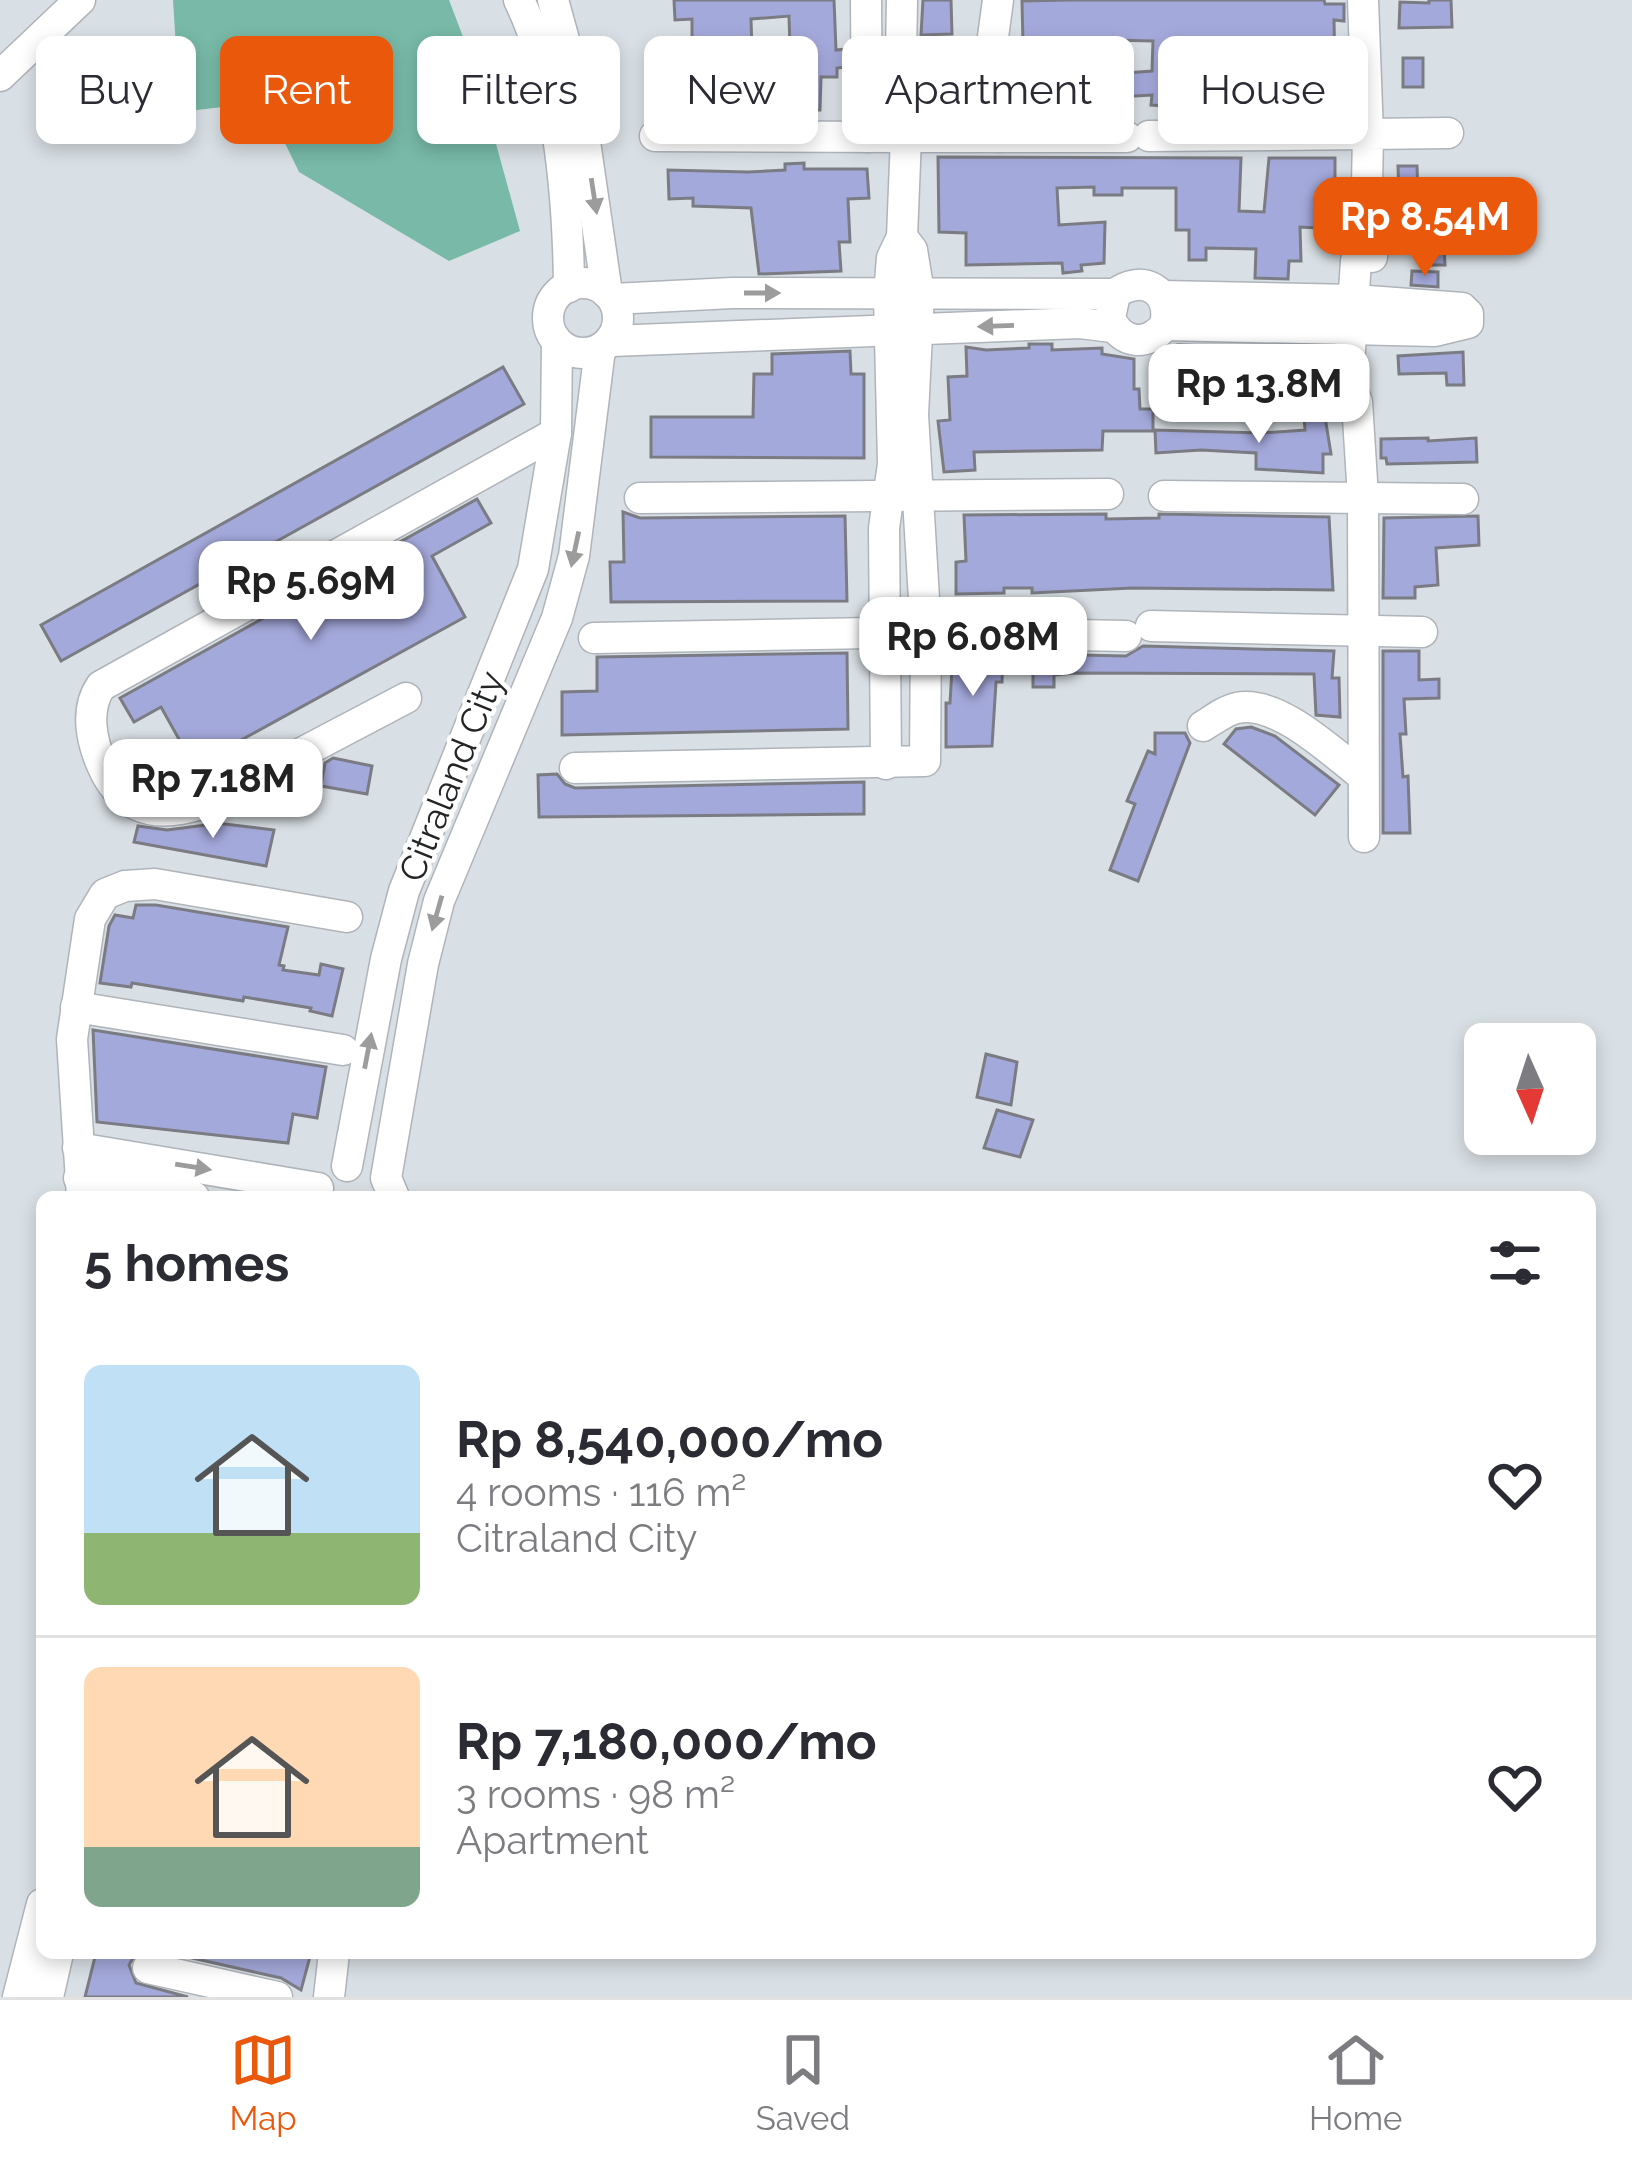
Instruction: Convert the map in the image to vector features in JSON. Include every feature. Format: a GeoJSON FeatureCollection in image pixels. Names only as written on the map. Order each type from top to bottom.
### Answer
{"type":"FeatureCollection","features":[{"type":"Feature","properties":{"kind":"street"},"geometry":{"type":"LineString","coordinates":[[0,76],[80,0]]}},
{"type":"Feature","properties":{"kind":"street","name":"Citraland City"},"geometry":{"type":"LineString","coordinates":[[347,1166],[386,959],[404,891],[533,569],[550,480],[556,433],[557,341],[548,316],[555,298],[569,286],[568,234],[545,63],[519,0]]}},
{"type":"Feature","properties":{"kind":"street","name":"Citraland City"},"geometry":{"type":"LineString","coordinates":[[390,1187],[423,964],[439,901],[557,618],[574,556],[605,345],[619,320],[610,296],[577,87],[553,0]]}},
{"type":"Feature","properties":{"kind":"street"},"geometry":{"type":"LineString","coordinates":[[866,0],[866,36]]}},
{"type":"Feature","properties":{"kind":"street"},"geometry":{"type":"LineString","coordinates":[[901,36],[902,0]]}},
{"type":"Feature","properties":{"kind":"street"},"geometry":{"type":"LineString","coordinates":[[993,36],[998,0]]}},
{"type":"Feature","properties":{"kind":"street"},"geometry":{"type":"LineString","coordinates":[[1363,0],[1364,36]]}},
{"type":"Feature","properties":{"kind":"street"},"geometry":{"type":"LineString","coordinates":[[1368,134],[1448,133]]}},
{"type":"Feature","properties":{"kind":"street"},"geometry":{"type":"LineString","coordinates":[[575,769],[920,763],[927,756],[926,632],[903,497],[913,415],[904,293],[892,257],[902,236],[906,144]]}},
{"type":"Feature","properties":{"kind":"street"},"geometry":{"type":"LineString","coordinates":[[1364,837],[1363,497],[1357,402],[1367,380],[1363,314],[1374,264],[1366,237],[1368,144]]}},
{"type":"Feature","properties":{"kind":"street"},"geometry":{"type":"LineString","coordinates":[[569,286],[585,283],[610,296],[904,293],[1012,297],[1115,294],[1141,283],[1164,310],[1363,314]]}},
{"type":"Feature","properties":{"kind":"street"},"geometry":{"type":"LineString","coordinates":[[1112,327],[1109,310],[1115,294]]}},
{"type":"Feature","properties":{"kind":"street"},"geometry":{"type":"LineString","coordinates":[[700,295],[700,337]]}},
{"type":"Feature","properties":{"kind":"street"},"geometry":{"type":"LineString","coordinates":[[557,341],[577,352],[700,337],[1081,323],[1112,327],[1133,341],[1146,340],[1164,310]]}},
{"type":"Feature","properties":{"kind":"street"},"geometry":{"type":"LineString","coordinates":[[406,698],[216,800],[177,810],[142,806],[121,794],[98,758],[92,725],[92,700],[101,686],[556,433]]}},
{"type":"Feature","properties":{"kind":"street"},"geometry":{"type":"LineString","coordinates":[[550,480],[585,486]]}},
{"type":"Feature","properties":{"kind":"street"},"geometry":{"type":"LineString","coordinates":[[640,498],[1108,494]]}},
{"type":"Feature","properties":{"kind":"street"},"geometry":{"type":"LineString","coordinates":[[1164,496],[1463,499]]}},
{"type":"Feature","properties":{"kind":"street"},"geometry":{"type":"LineString","coordinates":[[886,764],[884,528],[903,497]]}},
{"type":"Feature","properties":{"kind":"street"},"geometry":{"type":"LineString","coordinates":[[594,638],[1421,632]]}},
{"type":"Feature","properties":{"kind":"street"},"geometry":{"type":"LineString","coordinates":[[1203,726],[1234,708],[1259,707],[1303,730],[1363,776]]}},
{"type":"Feature","properties":{"kind":"street"},"geometry":{"type":"LineString","coordinates":[[80,1174],[72,1064],[76,1006],[91,919],[105,893],[155,884],[347,916]]}},
{"type":"Feature","properties":{"kind":"street"},"geometry":{"type":"LineString","coordinates":[[76,1006],[343,1050]]}},
{"type":"Feature","properties":{"kind":"street"},"geometry":{"type":"LineString","coordinates":[[317,1191],[334,1170],[347,1166],[376,1171],[390,1187]]}},
{"type":"Feature","properties":{"kind":"street"},"geometry":{"type":"LineString","coordinates":[[80,1174],[303,1191]]}},
{"type":"Feature","properties":{"kind":"street"},"geometry":{"type":"LineString","coordinates":[[80,1174],[164,1191]]}},
{"type":"Feature","properties":{"kind":"street"},"geometry":{"type":"LineString","coordinates":[[19,1997],[36,1928]]}},
{"type":"Feature","properties":{"kind":"street"},"geometry":{"type":"LineString","coordinates":[[48,1997],[57,1959]]}},
{"type":"Feature","properties":{"kind":"street"},"geometry":{"type":"LineString","coordinates":[[329,1997],[333,1959]]}},
{"type":"Feature","properties":{"kind":"street"},"geometry":{"type":"LineString","coordinates":[[148,1968],[277,1997]]}},
{"type":"Feature","properties":{"kind":"shaded area"},"geometry":{"type":"Polygon","coordinates":[[[173,0],[449,0],[463,36],[417,36],[417,144],[496,144],[520,231],[449,261],[299,172],[285,144],[393,144],[393,36],[220,36],[220,107],[196,110],[196,36],[175,36],[173,0]]]}},
{"type":"Feature","properties":{"kind":"building"},"geometry":{"type":"Polygon","coordinates":[[[674,0],[834,0],[836,50],[842,49],[842,68],[837,68],[837,77],[821,77],[818,110],[818,36],[790,36],[789,16],[751,19],[752,36],[692,36],[692,19],[675,20],[674,0]]]}},
{"type":"Feature","properties":{"kind":"building"},"geometry":{"type":"Polygon","coordinates":[[[923,0],[951,0],[952,34],[921,35],[923,0]]]}},
{"type":"Feature","properties":{"kind":"building"},"geometry":{"type":"Polygon","coordinates":[[[1324,0],[1325,4],[1344,4],[1344,21],[1334,20],[1334,36],[1158,36],[1158,105],[1151,105],[1152,95],[1134,96],[1134,72],[1152,71],[1153,41],[1134,41],[1134,36],[1023,36],[1022,1],[1324,0]]]}},
{"type":"Feature","properties":{"kind":"building"},"geometry":{"type":"Polygon","coordinates":[[[1451,0],[1452,27],[1399,28],[1400,2],[1451,0]]]}},
{"type":"Feature","properties":{"kind":"building"},"geometry":{"type":"Polygon","coordinates":[[[1403,58],[1423,58],[1423,87],[1403,87],[1403,58]]]}},
{"type":"Feature","properties":{"kind":"building"},"geometry":{"type":"Polygon","coordinates":[[[938,157],[1241,158],[1239,211],[1264,212],[1269,158],[1335,158],[1335,189],[1321,189],[1318,228],[1300,227],[1301,261],[1289,261],[1288,279],[1255,278],[1256,249],[1206,248],[1206,260],[1189,260],[1189,230],[1176,230],[1176,188],[1122,188],[1122,195],[1094,195],[1094,187],[1057,188],[1059,225],[1105,222],[1104,263],[1063,273],[1062,263],[966,265],[966,233],[939,232],[938,157]]]}},
{"type":"Feature","properties":{"kind":"building"},"geometry":{"type":"Polygon","coordinates":[[[804,163],[804,169],[867,169],[869,198],[848,199],[850,242],[839,242],[841,271],[759,274],[751,208],[693,206],[693,198],[669,199],[668,170],[748,172],[785,170],[785,164],[804,163]]]}},
{"type":"Feature","properties":{"kind":"building"},"geometry":{"type":"Polygon","coordinates":[[[1398,166],[1417,166],[1418,197],[1399,197],[1398,166]]]}},
{"type":"Feature","properties":{"kind":"building"},"geometry":{"type":"Polygon","coordinates":[[[1409,213],[1442,213],[1445,265],[1425,265],[1425,231],[1409,231],[1409,213]]]}},
{"type":"Feature","properties":{"kind":"building"},"geometry":{"type":"Polygon","coordinates":[[[1412,271],[1438,272],[1438,287],[1411,285],[1412,271]]]}},
{"type":"Feature","properties":{"kind":"building"},"geometry":{"type":"Polygon","coordinates":[[[1029,344],[1052,344],[1052,350],[1102,348],[1102,354],[1134,359],[1134,389],[1139,389],[1140,409],[1153,409],[1153,431],[1103,431],[1102,450],[974,452],[975,470],[944,472],[938,421],[950,420],[948,377],[967,376],[966,347],[1029,348],[1029,344]]]}},
{"type":"Feature","properties":{"kind":"building"},"geometry":{"type":"Polygon","coordinates":[[[1178,345],[1316,349],[1316,383],[1253,386],[1253,379],[1179,378],[1178,345]]]}},
{"type":"Feature","properties":{"kind":"building"},"geometry":{"type":"Polygon","coordinates":[[[850,351],[851,374],[864,374],[864,458],[651,457],[651,417],[753,417],[754,374],[772,374],[772,354],[850,351]]]}},
{"type":"Feature","properties":{"kind":"building"},"geometry":{"type":"Polygon","coordinates":[[[1463,352],[1464,385],[1447,385],[1446,373],[1399,374],[1398,356],[1463,352]]]}},
{"type":"Feature","properties":{"kind":"building"},"geometry":{"type":"Polygon","coordinates":[[[503,367],[524,404],[61,661],[41,625],[503,367]]]}},
{"type":"Feature","properties":{"kind":"building"},"geometry":{"type":"Polygon","coordinates":[[[1304,417],[1325,417],[1331,454],[1323,454],[1323,473],[1256,469],[1256,453],[1156,453],[1155,430],[1305,430],[1304,417]]]}},
{"type":"Feature","properties":{"kind":"building"},"geometry":{"type":"Polygon","coordinates":[[[1476,438],[1477,462],[1387,464],[1381,458],[1381,439],[1476,438]]]}},
{"type":"Feature","properties":{"kind":"building"},"geometry":{"type":"Polygon","coordinates":[[[477,499],[491,523],[432,556],[465,617],[194,766],[161,707],[134,722],[120,698],[477,499]]]}},
{"type":"Feature","properties":{"kind":"building"},"geometry":{"type":"Polygon","coordinates":[[[623,512],[640,518],[845,516],[847,601],[611,602],[610,562],[624,562],[623,512]]]}},
{"type":"Feature","properties":{"kind":"building"},"geometry":{"type":"Polygon","coordinates":[[[1106,514],[1106,519],[1159,518],[1159,514],[1329,517],[1333,590],[1132,588],[1032,593],[1032,588],[1004,588],[1004,593],[956,594],[956,562],[966,561],[964,515],[1106,514]]]}},
{"type":"Feature","properties":{"kind":"building"},"geometry":{"type":"Polygon","coordinates":[[[1478,516],[1479,545],[1436,548],[1438,585],[1415,587],[1415,598],[1383,598],[1384,518],[1478,516]]]}},
{"type":"Feature","properties":{"kind":"building"},"geometry":{"type":"Polygon","coordinates":[[[1143,646],[1334,651],[1332,678],[1339,678],[1340,717],[1316,715],[1314,674],[1074,673],[1054,675],[1054,687],[1033,687],[1033,654],[1126,656],[1143,646]]]}},
{"type":"Feature","properties":{"kind":"building"},"geometry":{"type":"Polygon","coordinates":[[[1383,651],[1419,651],[1419,680],[1439,679],[1439,698],[1404,699],[1406,734],[1400,734],[1403,777],[1408,776],[1410,833],[1383,833],[1383,651]]]}},
{"type":"Feature","properties":{"kind":"building"},"geometry":{"type":"Polygon","coordinates":[[[953,652],[1003,653],[992,746],[946,747],[953,652]]]}},
{"type":"Feature","properties":{"kind":"building"},"geometry":{"type":"Polygon","coordinates":[[[847,653],[848,729],[562,735],[562,692],[597,691],[597,657],[847,653]]]}},
{"type":"Feature","properties":{"kind":"building"},"geometry":{"type":"Polygon","coordinates":[[[1251,727],[1275,736],[1339,785],[1315,815],[1224,744],[1236,729],[1251,727]]]}},
{"type":"Feature","properties":{"kind":"building"},"geometry":{"type":"Polygon","coordinates":[[[1155,733],[1185,733],[1190,743],[1138,881],[1110,870],[1135,804],[1127,801],[1148,751],[1155,754],[1155,733]]]}},
{"type":"Feature","properties":{"kind":"building"},"geometry":{"type":"Polygon","coordinates":[[[333,758],[372,766],[367,794],[321,786],[325,763],[333,758]]]}},
{"type":"Feature","properties":{"kind":"building"},"geometry":{"type":"Polygon","coordinates":[[[306,773],[301,797],[284,793],[286,784],[306,773]]]}},
{"type":"Feature","properties":{"kind":"building"},"geometry":{"type":"Polygon","coordinates":[[[557,774],[575,788],[864,782],[864,814],[539,817],[538,775],[557,774]]]}},
{"type":"Feature","properties":{"kind":"building"},"geometry":{"type":"Polygon","coordinates":[[[208,822],[274,830],[266,866],[134,842],[138,826],[167,830],[208,822]]]}},
{"type":"Feature","properties":{"kind":"building"},"geometry":{"type":"Polygon","coordinates":[[[136,905],[288,927],[279,965],[283,970],[319,975],[321,964],[343,969],[332,1016],[244,997],[243,1001],[132,983],[131,987],[100,983],[109,926],[115,915],[133,918],[136,905]]]}},
{"type":"Feature","properties":{"kind":"building"},"geometry":{"type":"Polygon","coordinates":[[[93,1030],[326,1067],[317,1118],[293,1114],[288,1143],[97,1122],[93,1030]]]}},
{"type":"Feature","properties":{"kind":"building"},"geometry":{"type":"Polygon","coordinates":[[[986,1054],[1017,1062],[1011,1105],[977,1097],[986,1054]]]}},
{"type":"Feature","properties":{"kind":"building"},"geometry":{"type":"Polygon","coordinates":[[[997,1110],[1033,1120],[1020,1157],[984,1148],[997,1110]]]}},
{"type":"Feature","properties":{"kind":"building"},"geometry":{"type":"Polygon","coordinates":[[[94,1959],[132,1959],[129,1965],[136,1983],[188,1997],[85,1997],[94,1959]]]}},
{"type":"Feature","properties":{"kind":"building"},"geometry":{"type":"Polygon","coordinates":[[[197,1959],[309,1959],[301,1990],[281,1978],[197,1959]]]}}]}
